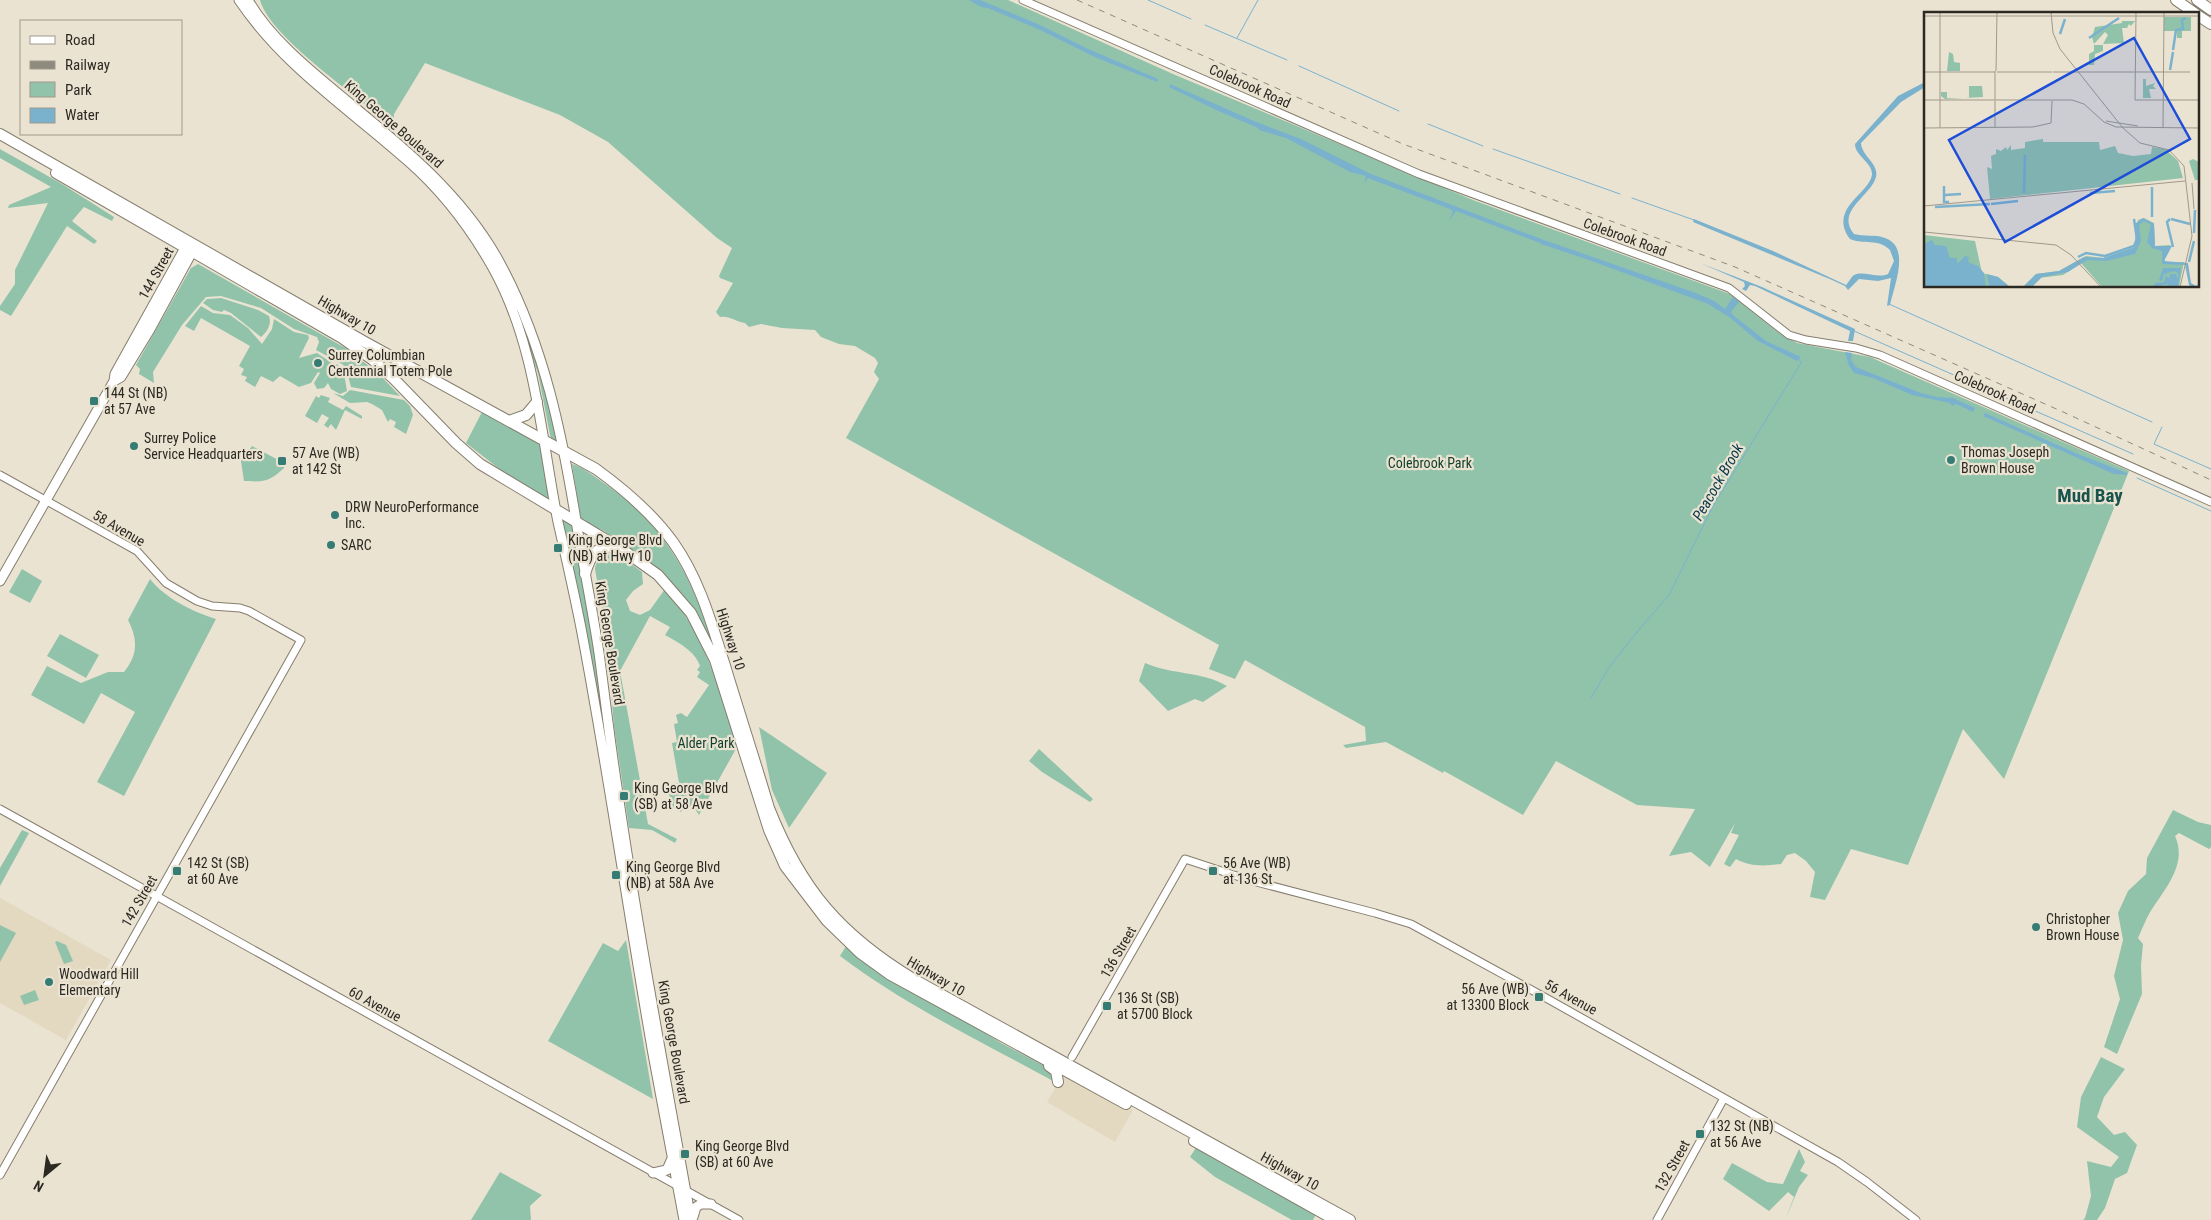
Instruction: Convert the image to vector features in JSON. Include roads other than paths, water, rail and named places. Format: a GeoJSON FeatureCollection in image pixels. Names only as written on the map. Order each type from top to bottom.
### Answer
{"type":"FeatureCollection","features":[{"type":"Feature","properties":{"kind":"highway"},"geometry":{"type":"LineString","coordinates":[[2176,0],[2193,12]]}},
{"type":"Feature","properties":{"kind":"highway"},"geometry":{"type":"LineString","coordinates":[[2197,0],[2211,10]]}},
{"type":"Feature","properties":{"kind":"highway"},"geometry":{"type":"LineString","coordinates":[[2198,15],[2211,24]]}},
{"type":"Feature","properties":{"kind":"highway","name":"Highway 10"},"geometry":{"type":"LineString","coordinates":[[0,134],[358,349],[394,379],[456,443],[480,464],[624,550],[650,568],[666,583],[691,613],[715,660],[769,830],[785,866],[812,904],[846,940],[877,966],[911,987],[1335,1220]]}},
{"type":"Feature","properties":{"kind":"highway","name":"Highway 10"},"geometry":{"type":"LineString","coordinates":[[0,142],[564,452],[602,474],[642,505],[674,544],[692,573],[707,609],[769,808],[791,857],[817,898],[851,934],[885,962],[1350,1220]]}},
{"type":"Feature","properties":{"kind":"highway"},"geometry":{"type":"LineString","coordinates":[[509,421],[526,415],[537,402]]}},
{"type":"Feature","properties":{"kind":"highway"},"geometry":{"type":"LineString","coordinates":[[585,574],[591,555],[596,550],[604,547],[624,550]]}},
{"type":"Feature","properties":{"kind":"highway"},"geometry":{"type":"LineString","coordinates":[[1060,1059],[1072,1057],[1075,1064],[1128,1094],[1134,1100]]}},
{"type":"Feature","properties":{"kind":"main road","name":"King George Boulevard"},"geometry":{"type":"LineString","coordinates":[[239,0],[278,50],[316,85],[411,164],[457,214],[477,241],[506,293],[525,350],[537,402],[556,511],[581,627],[653,1054],[673,1156],[692,1220]]}},
{"type":"Feature","properties":{"kind":"main road","name":"King George Boulevard"},"geometry":{"type":"LineString","coordinates":[[248,0],[281,42],[300,61],[417,158],[459,202],[506,274],[532,332],[552,395],[577,522],[625,841],[682,1188],[684,1220]]}},
{"type":"Feature","properties":{"kind":"main road","name":"144 Street"},"geometry":{"type":"LineString","coordinates":[[0,582],[114,381],[120,377],[145,338],[190,248]]}},
{"type":"Feature","properties":{"kind":"main road"},"geometry":{"type":"LineString","coordinates":[[654,1173],[667,1170],[673,1156]]}},
{"type":"Feature","properties":{"kind":"main road"},"geometry":{"type":"LineString","coordinates":[[692,1220],[696,1207],[701,1204],[711,1204]]}},
{"type":"Feature","properties":{"kind":"street","name":"Colebrook Road"},"geometry":{"type":"LineString","coordinates":[[1023,0],[1419,174],[1729,288],[1789,335],[1806,340],[1856,348],[1880,355],[2211,502]]}},
{"type":"Feature","properties":{"kind":"street","name":"58 Avenue"},"geometry":{"type":"LineString","coordinates":[[0,475],[137,551],[166,583],[197,601],[212,606],[249,611],[301,640]]}},
{"type":"Feature","properties":{"kind":"street","name":"142 Street"},"geometry":{"type":"LineString","coordinates":[[0,1175],[301,640]]}},
{"type":"Feature","properties":{"kind":"street","name":"60 Avenue"},"geometry":{"type":"LineString","coordinates":[[0,809],[739,1220]]}},
{"type":"Feature","properties":{"kind":"street","name":"136 Street"},"geometry":{"type":"LineString","coordinates":[[1072,1057],[1185,860]]}},
{"type":"Feature","properties":{"kind":"street","name":"56 Avenue"},"geometry":{"type":"LineString","coordinates":[[1185,860],[1249,880],[1411,924],[1838,1162],[1916,1220]]}},
{"type":"Feature","properties":{"kind":"street","name":"132 Street"},"geometry":{"type":"LineString","coordinates":[[1656,1220],[1724,1098]]}},
{"type":"Feature","properties":{"kind":"water"},"geometry":{"type":"Polygon","coordinates":[[[969,0],[980,0],[1040,25],[1086,48],[1158,79],[1157,82],[1097,58],[1040,30],[988,8],[981,7],[969,0]]]}},
{"type":"Feature","properties":{"kind":"water"},"geometry":{"type":"Polygon","coordinates":[[[1924,83],[1924,88],[1901,102],[1861,143],[1864,152],[1875,168],[1876,177],[1868,191],[1851,211],[1849,218],[1849,226],[1854,234],[1885,238],[1893,243],[1897,250],[1899,268],[1890,305],[1887,306],[1891,278],[1878,281],[1859,279],[1848,290],[1845,286],[1832,280],[1693,222],[1694,219],[1773,251],[1846,285],[1854,275],[1862,273],[1879,276],[1888,274],[1894,261],[1890,250],[1881,244],[1850,239],[1844,228],[1844,218],[1852,202],[1870,181],[1872,174],[1855,144],[1898,96],[1924,83]]]}},
{"type":"Feature","properties":{"kind":"water"},"geometry":{"type":"Polygon","coordinates":[[[1170,84],[1254,121],[1301,139],[1371,174],[1544,240],[1696,293],[1714,301],[1725,309],[1733,297],[1739,302],[1731,312],[1733,315],[1766,341],[1801,357],[1797,361],[1758,341],[1729,317],[1708,304],[1541,244],[1456,211],[1449,221],[1453,211],[1450,209],[1368,178],[1364,183],[1366,176],[1350,172],[1286,138],[1259,130],[1216,110],[1169,87],[1170,84]]]}},
{"type":"Feature","properties":{"kind":"water"},"geometry":{"type":"Polygon","coordinates":[[[1700,263],[1762,287],[1855,329],[1853,341],[1848,341],[1850,331],[1755,286],[1750,285],[1746,291],[1742,289],[1745,286],[1744,282],[1700,263]]]}},
{"type":"Feature","properties":{"kind":"water"},"geometry":{"type":"Polygon","coordinates":[[[1845,352],[1852,353],[1851,360],[1856,367],[1921,393],[1953,398],[1975,408],[1973,412],[1956,404],[1952,406],[1950,403],[1912,395],[1873,378],[1854,373],[1849,366],[1845,352]]]}},
{"type":"Feature","properties":{"kind":"water"},"geometry":{"type":"Polygon","coordinates":[[[1985,413],[2078,454],[2127,473],[2127,475],[2114,474],[2107,471],[1983,416],[1985,413]]]}},
{"type":"Feature","properties":{"kind":"waterway"},"geometry":{"type":"LineString","coordinates":[[1148,0],[1191,19]]}},
{"type":"Feature","properties":{"kind":"waterway"},"geometry":{"type":"LineString","coordinates":[[1237,38],[1258,0]]}},
{"type":"Feature","properties":{"kind":"waterway"},"geometry":{"type":"LineString","coordinates":[[1205,25],[1287,60]]}},
{"type":"Feature","properties":{"kind":"waterway"},"geometry":{"type":"LineString","coordinates":[[1299,66],[1399,111]]}},
{"type":"Feature","properties":{"kind":"waterway"},"geometry":{"type":"LineString","coordinates":[[1428,124],[1483,146]]}},
{"type":"Feature","properties":{"kind":"waterway"},"geometry":{"type":"LineString","coordinates":[[1493,149],[1620,194]]}},
{"type":"Feature","properties":{"kind":"waterway"},"geometry":{"type":"LineString","coordinates":[[1632,198],[1694,220]]}},
{"type":"Feature","properties":{"kind":"waterway"},"geometry":{"type":"LineString","coordinates":[[1889,304],[2152,422]]}},
{"type":"Feature","properties":{"kind":"waterway"},"geometry":{"type":"LineString","coordinates":[[1854,331],[2133,454]]}},
{"type":"Feature","properties":{"kind":"waterway","name":"Peacock Brook"},"geometry":{"type":"LineString","coordinates":[[1591,698],[1608,669],[1669,595],[1713,506],[1801,363],[1799,359]]}},
{"type":"Feature","properties":{"kind":"waterway"},"geometry":{"type":"LineString","coordinates":[[2162,427],[2154,444],[2211,469]]}},
{"type":"Feature","properties":{"kind":"waterway"},"geometry":{"type":"LineString","coordinates":[[2137,478],[2211,511]]}},
{"type":"Feature","properties":{"kind":"railway"},"geometry":{"type":"LineString","coordinates":[[1077,0],[1403,144],[1735,267],[2061,411],[2211,480]]}},
{"type":"Feature","properties":{"kind":"place","name":"Surrey Columbian Centennial Totem Pole"},"geometry":{"type":"Point","coordinates":[318,363]}},
{"type":"Feature","properties":{"kind":"place","name":"144 St (NB) at 57 Ave"},"geometry":{"type":"Point","coordinates":[94,401]}},
{"type":"Feature","properties":{"kind":"place","name":"Surrey Police Service Headquarters"},"geometry":{"type":"Point","coordinates":[134,446]}},
{"type":"Feature","properties":{"kind":"place","name":"Thomas Joseph Brown House"},"geometry":{"type":"Point","coordinates":[1951,460]}},
{"type":"Feature","properties":{"kind":"place","name":"57 Ave (WB) at 142 St"},"geometry":{"type":"Point","coordinates":[282,461]}},
{"type":"Feature","properties":{"kind":"place","name":"DRW NeuroPerformance Inc."},"geometry":{"type":"Point","coordinates":[335,515]}},
{"type":"Feature","properties":{"kind":"place","name":"SARC"},"geometry":{"type":"Point","coordinates":[331,545]}},
{"type":"Feature","properties":{"kind":"place","name":"King George Blvd (NB) at Hwy 10"},"geometry":{"type":"Point","coordinates":[558,548]}},
{"type":"Feature","properties":{"kind":"place","name":"King George Blvd (SB) at 58 Ave"},"geometry":{"type":"Point","coordinates":[624,796]}},
{"type":"Feature","properties":{"kind":"place","name":"142 St (SB) at 60 Ave"},"geometry":{"type":"Point","coordinates":[177,871]}},
{"type":"Feature","properties":{"kind":"place","name":"56 Ave (WB) at 136 St"},"geometry":{"type":"Point","coordinates":[1213,871]}},
{"type":"Feature","properties":{"kind":"place","name":"King George Blvd (NB) at 58A Ave"},"geometry":{"type":"Point","coordinates":[616,875]}},
{"type":"Feature","properties":{"kind":"place","name":"Christopher Brown House"},"geometry":{"type":"Point","coordinates":[2036,927]}},
{"type":"Feature","properties":{"kind":"place","name":"Woodward Hill Elementary"},"geometry":{"type":"Point","coordinates":[49,982]}},
{"type":"Feature","properties":{"kind":"place","name":"56 Ave (WB) at 13300 Block"},"geometry":{"type":"Point","coordinates":[1539,997]}},
{"type":"Feature","properties":{"kind":"place","name":"136 St (SB) at 5700 Block"},"geometry":{"type":"Point","coordinates":[1107,1006]}},
{"type":"Feature","properties":{"kind":"place","name":"132 St (NB) at 56 Ave"},"geometry":{"type":"Point","coordinates":[1700,1134]}},
{"type":"Feature","properties":{"kind":"place","name":"King George Blvd (SB) at 60 Ave"},"geometry":{"type":"Point","coordinates":[685,1154]}},
{"type":"Feature","properties":{"kind":"district","name":"Mud Bay"},"geometry":{"type":"Point","coordinates":[2090,495]}},
{"type":"Feature","properties":{"kind":"park label","name":"Colebrook Park"},"geometry":{"type":"Point","coordinates":[1430,463]}},
{"type":"Feature","properties":{"kind":"park label","name":"Alder Park"},"geometry":{"type":"Point","coordinates":[706,743]}}]}
